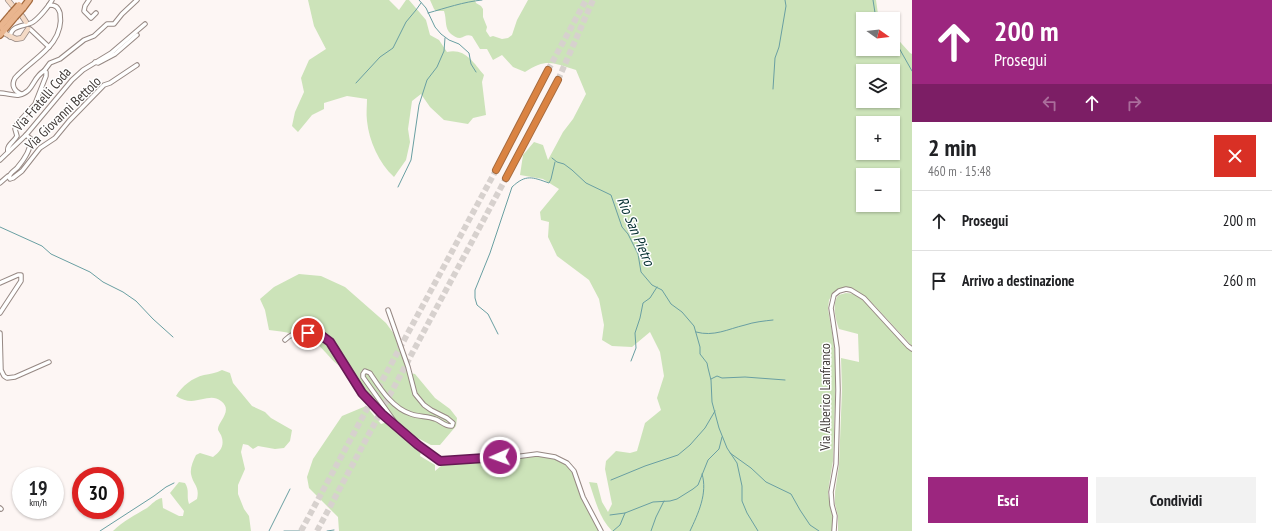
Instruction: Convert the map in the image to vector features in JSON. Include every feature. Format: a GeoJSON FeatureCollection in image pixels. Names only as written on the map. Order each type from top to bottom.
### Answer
{"type":"FeatureCollection","features":[{"type":"Feature","properties":{"kind":"highway"},"geometry":{"type":"LineString","coordinates":[[496,170],[548,70]]}},
{"type":"Feature","properties":{"kind":"highway"},"geometry":{"type":"LineString","coordinates":[[506,178],[558,80]]}},
{"type":"Feature","properties":{"kind":"main road"},"geometry":{"type":"LineString","coordinates":[[1,31],[13,17],[19,4],[29,0]]}},
{"type":"Feature","properties":{"kind":"main road"},"geometry":{"type":"LineString","coordinates":[[1,31],[5,21],[13,17]]}},
{"type":"Feature","properties":{"kind":"street"},"geometry":{"type":"LineString","coordinates":[[8,0],[19,4]]}},
{"type":"Feature","properties":{"kind":"street"},"geometry":{"type":"LineString","coordinates":[[10,37],[15,28],[34,21],[52,0]]}},
{"type":"Feature","properties":{"kind":"street"},"geometry":{"type":"LineString","coordinates":[[89,0],[84,11],[90,18],[96,13]]}},
{"type":"Feature","properties":{"kind":"street"},"geometry":{"type":"LineString","coordinates":[[0,93],[18,96],[28,92],[38,75],[44,71],[50,63],[60,58],[84,40],[94,36],[106,24],[114,24],[136,0]]}},
{"type":"Feature","properties":{"kind":"street"},"geometry":{"type":"LineString","coordinates":[[21,94],[14,88],[14,80],[56,39],[60,24],[59,10],[57,6],[49,5]]}},
{"type":"Feature","properties":{"kind":"street"},"geometry":{"type":"LineString","coordinates":[[22,16],[26,22]]}},
{"type":"Feature","properties":{"kind":"street"},"geometry":{"type":"LineString","coordinates":[[13,17],[15,28]]}},
{"type":"Feature","properties":{"kind":"street","name":"Via Fratelli Coda"},"geometry":{"type":"LineString","coordinates":[[8,152],[26,135],[72,80],[83,70],[111,53],[145,24]]}},
{"type":"Feature","properties":{"kind":"street"},"geometry":{"type":"LineString","coordinates":[[16,39],[22,38],[29,29],[49,47]]}},
{"type":"Feature","properties":{"kind":"street"},"geometry":{"type":"LineString","coordinates":[[1,31],[16,39],[20,43]]}},
{"type":"Feature","properties":{"kind":"street","name":"Via Fratelli Coda"},"geometry":{"type":"LineString","coordinates":[[95,62],[98,63],[115,54],[137,35]]}},
{"type":"Feature","properties":{"kind":"street","name":"Via Giovanni Bettolo"},"geometry":{"type":"LineString","coordinates":[[8,176],[10,179],[17,175],[40,148],[55,138],[68,121],[104,85],[110,83],[137,65]]}},
{"type":"Feature","properties":{"kind":"street"},"geometry":{"type":"LineString","coordinates":[[8,152],[8,146],[17,136],[17,124],[35,104],[46,76],[46,72],[44,71]]}},
{"type":"Feature","properties":{"kind":"street","name":"Via Giovanni Bettolo"},"geometry":{"type":"LineString","coordinates":[[0,183],[18,166],[29,148],[31,139],[26,135]]}},
{"type":"Feature","properties":{"kind":"street","name":"Via Giovanni Bettolo"},"geometry":{"type":"LineString","coordinates":[[0,160],[8,152]]}},
{"type":"Feature","properties":{"kind":"street"},"geometry":{"type":"LineString","coordinates":[[0,283],[18,275],[21,275],[22,277],[21,281],[0,313]]}},
{"type":"Feature","properties":{"kind":"street","name":"Via Alberico Lanfranco"},"geometry":{"type":"LineString","coordinates":[[834,531],[835,516],[831,492],[836,464],[838,390],[837,348],[831,308],[834,295],[839,291],[846,289],[851,290],[864,298],[912,349]]}},
{"type":"Feature","properties":{"kind":"street"},"geometry":{"type":"LineString","coordinates":[[388,310],[408,366],[415,394],[427,407],[452,420],[453,423],[452,426],[448,426],[435,418],[408,413],[387,397],[376,384],[370,373],[365,371],[362,375],[366,383],[403,432]]}},
{"type":"Feature","properties":{"kind":"street"},"geometry":{"type":"LineString","coordinates":[[0,333],[1,370],[7,378],[16,377],[49,362]]}},
{"type":"Feature","properties":{"kind":"street"},"geometry":{"type":"LineString","coordinates":[[285,340],[288,336],[295,333],[308,333],[322,336],[330,342],[362,393],[382,414],[418,445],[440,461],[486,457],[514,457],[537,454],[555,457],[567,463],[574,471],[583,497],[601,531]]}},
{"type":"Feature","properties":{"kind":"green space"},"geometry":{"type":"Polygon","coordinates":[[[308,0],[389,0],[399,10],[406,0],[409,0],[426,20],[430,35],[439,40],[447,52],[453,51],[464,54],[484,75],[482,82],[486,115],[473,118],[468,124],[444,120],[430,107],[421,94],[412,101],[408,129],[410,142],[406,160],[394,177],[379,158],[372,144],[367,121],[367,99],[347,96],[324,103],[324,109],[312,115],[298,132],[292,126],[295,112],[304,92],[301,78],[309,60],[326,49],[314,26],[308,0]]]}},
{"type":"Feature","properties":{"kind":"green space"},"geometry":{"type":"Polygon","coordinates":[[[430,0],[475,0],[476,3],[483,9],[483,17],[487,27],[486,31],[490,37],[493,36],[502,39],[508,38],[512,35],[517,20],[528,0],[876,0],[878,12],[856,12],[856,56],[900,56],[900,42],[912,54],[912,346],[874,305],[860,293],[849,288],[841,289],[833,293],[829,300],[828,309],[834,344],[836,372],[833,461],[828,494],[833,516],[833,531],[612,531],[608,526],[598,508],[589,482],[597,483],[602,502],[608,512],[612,504],[605,469],[606,461],[616,451],[630,453],[637,451],[645,423],[661,410],[657,398],[664,376],[660,352],[650,332],[632,347],[612,346],[602,340],[604,325],[599,299],[589,280],[557,256],[548,237],[549,222],[541,220],[540,212],[559,189],[543,179],[520,175],[523,155],[534,142],[543,145],[548,160],[563,132],[573,119],[586,94],[576,70],[561,65],[544,63],[525,72],[513,67],[502,55],[493,60],[487,49],[480,49],[472,36],[467,35],[459,38],[451,34],[446,26],[444,11],[436,11],[430,0]]]}},
{"type":"Feature","properties":{"kind":"green space"},"geometry":{"type":"Polygon","coordinates":[[[299,274],[321,276],[345,287],[386,323],[399,341],[410,373],[415,374],[435,398],[450,409],[457,418],[456,426],[440,445],[431,445],[412,435],[390,419],[364,393],[349,369],[343,368],[335,362],[320,346],[299,335],[269,330],[265,310],[260,299],[274,287],[299,274]]]}},
{"type":"Feature","properties":{"kind":"green space"},"geometry":{"type":"Polygon","coordinates":[[[846,293],[856,294],[863,299],[912,351],[912,531],[838,531],[835,492],[839,465],[842,390],[841,358],[859,362],[858,334],[839,329],[836,318],[835,305],[837,297],[846,293]]]}},
{"type":"Feature","properties":{"kind":"green space"},"geometry":{"type":"Polygon","coordinates":[[[222,370],[230,373],[233,383],[252,406],[265,412],[271,418],[292,430],[290,441],[284,448],[275,449],[258,446],[253,449],[248,445],[243,444],[241,452],[245,469],[238,485],[238,494],[244,509],[249,516],[251,531],[113,531],[125,521],[162,498],[163,508],[179,516],[183,516],[184,511],[170,493],[179,482],[185,483],[188,491],[189,504],[197,499],[198,491],[191,474],[192,464],[196,455],[200,453],[213,457],[220,450],[223,442],[218,427],[226,412],[226,409],[225,405],[216,398],[189,401],[183,400],[176,396],[191,380],[222,370]]]}},
{"type":"Feature","properties":{"kind":"green space"},"geometry":{"type":"Polygon","coordinates":[[[366,406],[381,424],[388,422],[398,433],[421,452],[420,456],[435,465],[435,471],[441,466],[452,462],[537,455],[555,458],[567,464],[573,471],[600,531],[339,531],[338,517],[309,488],[307,477],[313,459],[342,416],[366,406]]]}},
{"type":"Feature","properties":{"kind":"waterway","name":"Rio San Pietro"},"geometry":{"type":"LineString","coordinates":[[419,0],[426,8],[435,27],[441,34],[449,40],[459,44],[469,53],[471,64],[476,72]]}},
{"type":"Feature","properties":{"kind":"waterway"},"geometry":{"type":"LineString","coordinates":[[428,13],[482,0]]}},
{"type":"Feature","properties":{"kind":"waterway"},"geometry":{"type":"LineString","coordinates":[[773,89],[775,58],[779,47],[786,6],[785,0]]}},
{"type":"Feature","properties":{"kind":"waterway"},"geometry":{"type":"LineString","coordinates":[[873,0],[875,12]]}},
{"type":"Feature","properties":{"kind":"waterway"},"geometry":{"type":"LineString","coordinates":[[356,83],[380,57],[393,48],[406,22],[421,3]]}},
{"type":"Feature","properties":{"kind":"waterway"},"geometry":{"type":"LineString","coordinates":[[398,187],[411,160],[419,105],[427,80],[437,67],[444,51],[445,38]]}},
{"type":"Feature","properties":{"kind":"waterway"},"geometry":{"type":"LineString","coordinates":[[900,50],[912,71]]}},
{"type":"Feature","properties":{"kind":"waterway","name":"Rio San Pietro"},"geometry":{"type":"LineString","coordinates":[[552,158],[557,162],[564,164],[586,183],[611,195],[622,227],[628,234],[638,254],[641,272],[652,285],[662,290],[671,304],[682,312],[694,326],[700,347],[700,354],[707,363],[711,380],[712,402],[719,428],[727,448],[737,463],[742,486],[742,501],[747,513],[758,531]]}},
{"type":"Feature","properties":{"kind":"waterway"},"geometry":{"type":"LineString","coordinates":[[498,334],[488,314],[477,305],[475,290],[490,253],[512,187],[525,178],[534,178],[549,183],[555,162]]}},
{"type":"Feature","properties":{"kind":"waterway"},"geometry":{"type":"LineString","coordinates":[[0,227],[42,246],[51,254],[90,272],[103,282],[123,292],[136,301],[173,337]]}},
{"type":"Feature","properties":{"kind":"waterway"},"geometry":{"type":"LineString","coordinates":[[631,361],[636,348],[635,333],[643,303],[650,298],[657,287]]}},
{"type":"Feature","properties":{"kind":"waterway"},"geometry":{"type":"LineString","coordinates":[[696,332],[709,334],[752,323],[773,320]]}},
{"type":"Feature","properties":{"kind":"waterway"},"geometry":{"type":"LineString","coordinates":[[711,379],[717,376],[722,378],[745,377],[785,380]]}},
{"type":"Feature","properties":{"kind":"waterway"},"geometry":{"type":"LineString","coordinates":[[611,480],[645,466],[678,455],[690,445],[705,428],[715,411]]}},
{"type":"Feature","properties":{"kind":"waterway"},"geometry":{"type":"LineString","coordinates":[[610,515],[625,513],[653,502],[677,499],[693,489],[698,485],[708,460],[719,449],[722,437]]}},
{"type":"Feature","properties":{"kind":"waterway","name":"Rio San Pietro"},"geometry":{"type":"LineString","coordinates":[[730,453],[751,468],[766,482],[791,494],[810,525],[819,531]]}},
{"type":"Feature","properties":{"kind":"waterway"},"geometry":{"type":"LineString","coordinates":[[690,531],[699,511],[703,496],[704,481],[702,474]]}},
{"type":"Feature","properties":{"kind":"waterway"},"geometry":{"type":"LineString","coordinates":[[100,531],[174,483]]}},
{"type":"Feature","properties":{"kind":"waterway"},"geometry":{"type":"LineString","coordinates":[[269,531],[290,489]]}},
{"type":"Feature","properties":{"kind":"waterway"},"geometry":{"type":"LineString","coordinates":[[651,531],[664,501]]}},
{"type":"Feature","properties":{"kind":"waterway"},"geometry":{"type":"LineString","coordinates":[[613,531],[620,525],[625,513]]}},
{"type":"Feature","properties":{"kind":"waterway"},"geometry":{"type":"LineString","coordinates":[[327,531],[334,530]]}},
{"type":"Feature","properties":{"kind":"waterway"},"geometry":{"type":"LineString","coordinates":[[284,531],[300,531]]}},
{"type":"Feature","properties":{"kind":"tunnel"},"geometry":{"type":"LineString","coordinates":[[548,70],[586,0]]}},
{"type":"Feature","properties":{"kind":"tunnel"},"geometry":{"type":"LineString","coordinates":[[558,80],[593,0]]}},
{"type":"Feature","properties":{"kind":"tunnel"},"geometry":{"type":"LineString","coordinates":[[301,531],[496,170]]}},
{"type":"Feature","properties":{"kind":"tunnel"},"geometry":{"type":"LineString","coordinates":[[317,531],[506,178]]}},
{"type":"Feature","properties":{"kind":"route"},"geometry":{"type":"LineString","coordinates":[[308,333],[322,336],[330,342],[362,393],[382,414],[408,437],[440,461],[500,457]]}}]}
